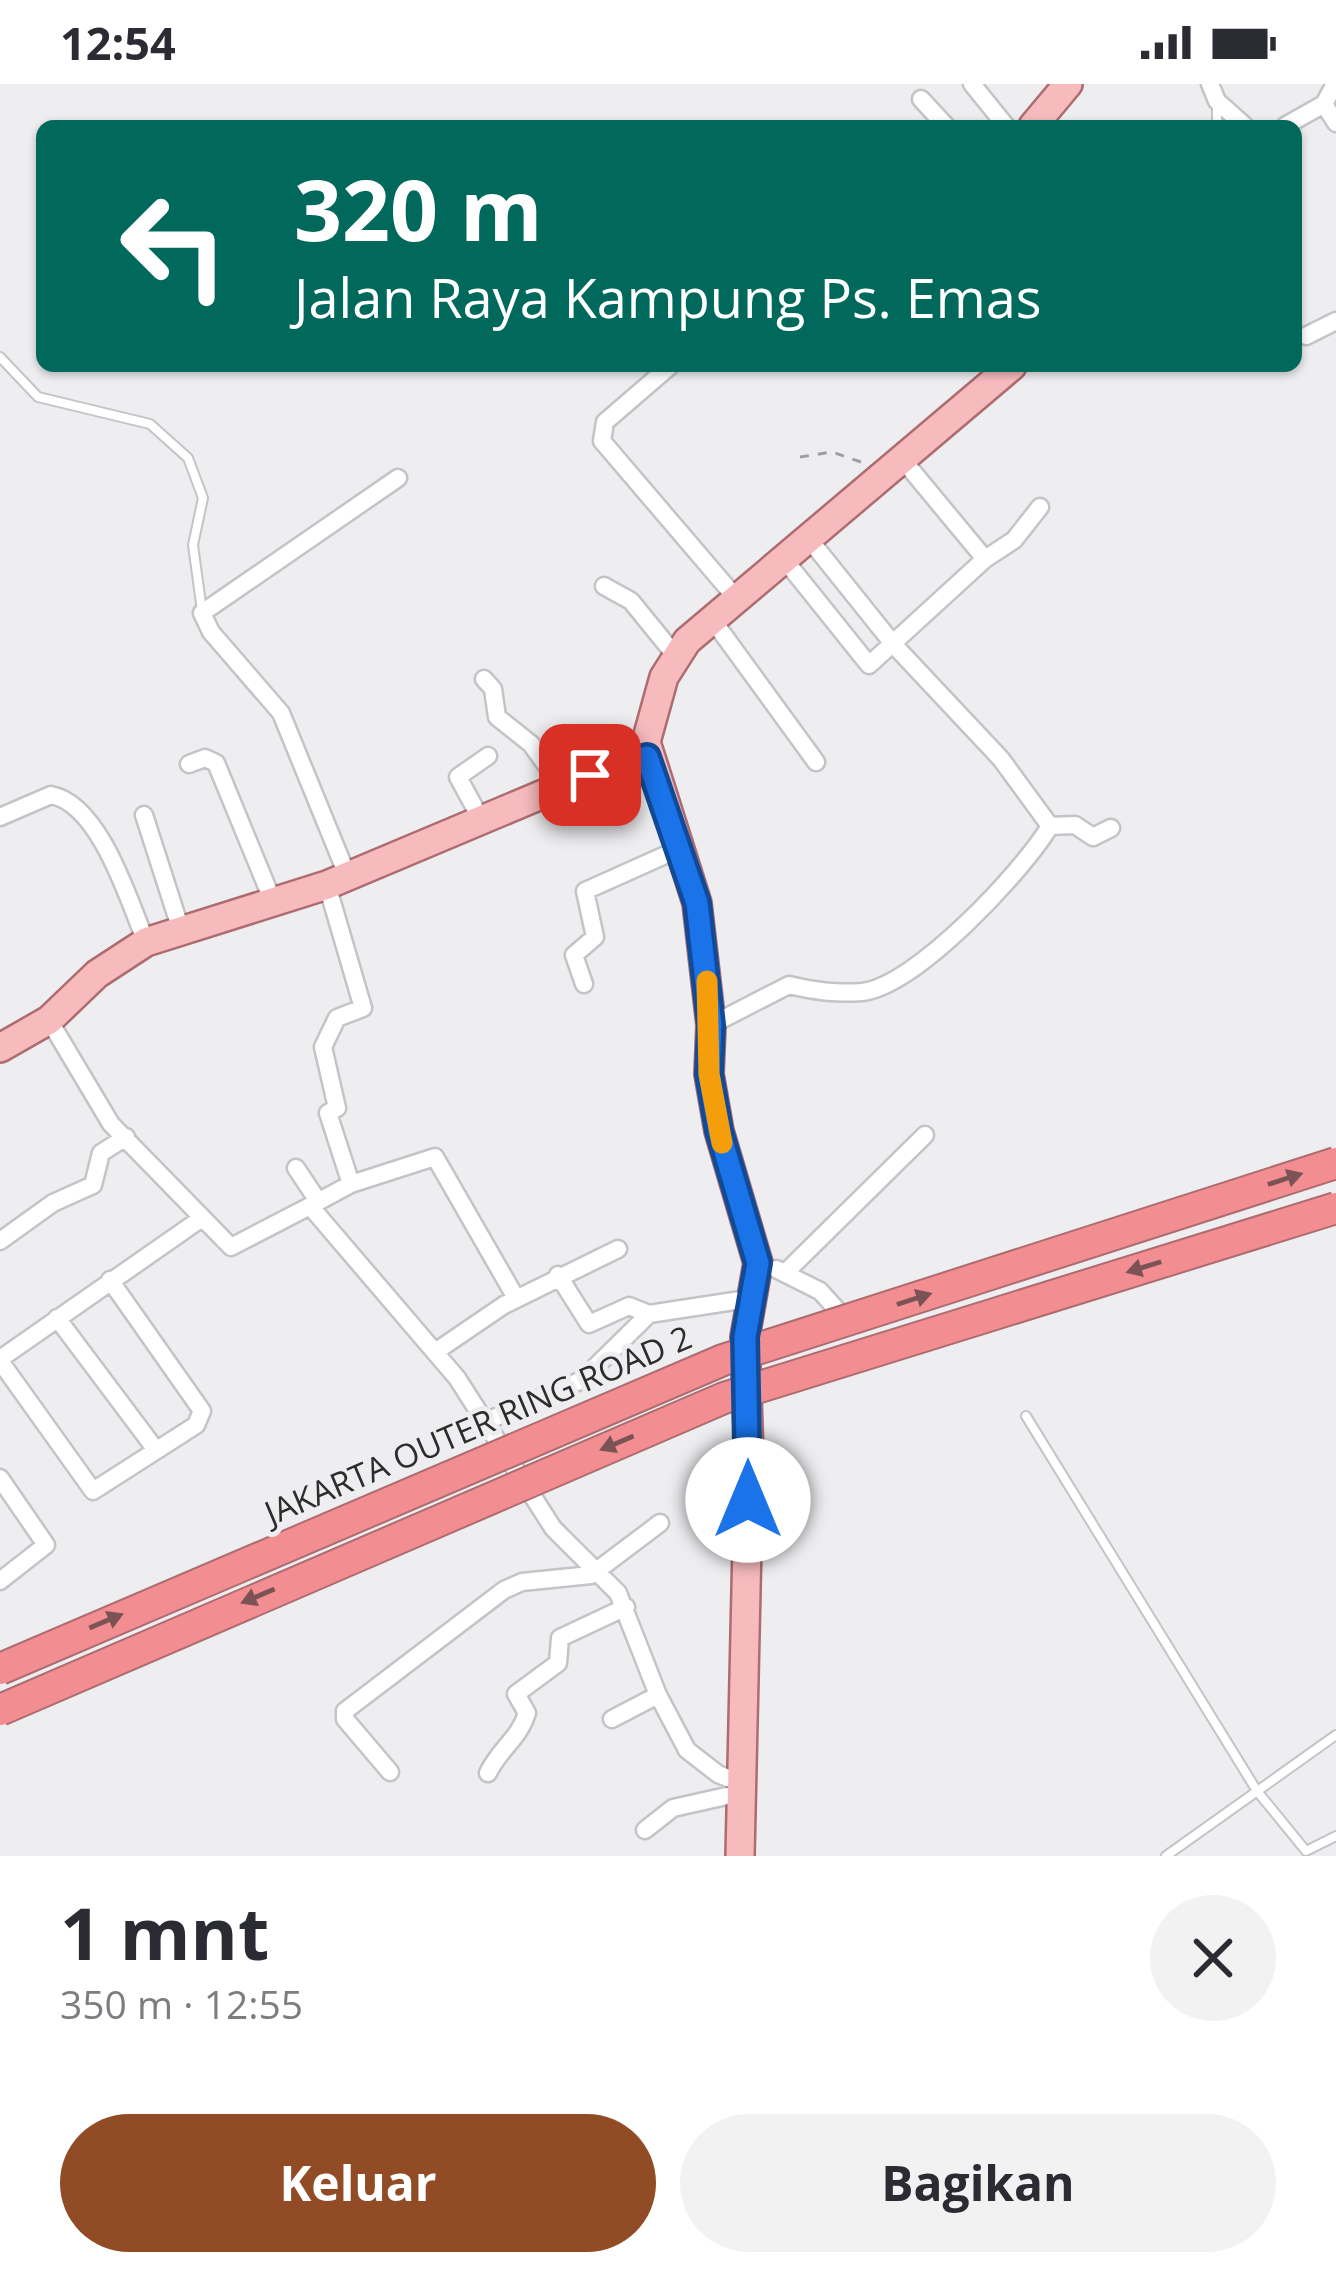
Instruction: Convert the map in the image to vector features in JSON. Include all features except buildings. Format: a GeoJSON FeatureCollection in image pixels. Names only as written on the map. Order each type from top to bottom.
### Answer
{"type":"FeatureCollection","features":[{"type":"Feature","properties":{"kind":"highway","name":"JAKARTA OUTER RING ROAD 2"},"geometry":{"type":"LineString","coordinates":[[0,1669],[723,1360],[1336,1163]]}},
{"type":"Feature","properties":{"kind":"highway"},"geometry":{"type":"LineString","coordinates":[[0,1710],[724,1398],[1336,1208]]}},
{"type":"Feature","properties":{"kind":"main road"},"geometry":{"type":"LineString","coordinates":[[1038,120],[1068,84]]}},
{"type":"Feature","properties":{"kind":"main road"},"geometry":{"type":"LineString","coordinates":[[740,1856],[749,1456],[745,1337],[758,1263],[719,1131],[709,1074],[711,1025],[697,903],[647,757],[652,714],[675,655],[712,619],[1005,372]]}},
{"type":"Feature","properties":{"kind":"main road"},"geometry":{"type":"LineString","coordinates":[[0,1048],[49,1020],[97,974],[146,942],[337,881],[483,823],[561,786],[647,757]]}},
{"type":"Feature","properties":{"kind":"street"},"geometry":{"type":"LineString","coordinates":[[972,84],[1001,120]]}},
{"type":"Feature","properties":{"kind":"street"},"geometry":{"type":"LineString","coordinates":[[1296,120],[1324,104],[1336,84]]}},
{"type":"Feature","properties":{"kind":"street"},"geometry":{"type":"LineString","coordinates":[[1213,93],[1239,120]]}},
{"type":"Feature","properties":{"kind":"street"},"geometry":{"type":"LineString","coordinates":[[921,99],[940,120]]}},
{"type":"Feature","properties":{"kind":"street"},"geometry":{"type":"LineString","coordinates":[[1324,104],[1336,123]]}},
{"type":"Feature","properties":{"kind":"street"},"geometry":{"type":"LineString","coordinates":[[1306,336],[1336,321]]}},
{"type":"Feature","properties":{"kind":"street"},"geometry":{"type":"LineString","coordinates":[[663,372],[605,422],[602,441],[736,598]]}},
{"type":"Feature","properties":{"kind":"street"},"geometry":{"type":"LineString","coordinates":[[903,460],[985,559]]}},
{"type":"Feature","properties":{"kind":"street"},"geometry":{"type":"LineString","coordinates":[[351,1184],[328,1113],[337,1108],[322,1047],[337,1018],[363,1008],[337,881],[281,713],[211,632],[202,613],[398,478]]}},
{"type":"Feature","properties":{"kind":"street"},"geometry":{"type":"LineString","coordinates":[[784,559],[865,664],[894,645],[985,559],[1014,540],[1040,507]]}},
{"type":"Feature","properties":{"kind":"street"},"geometry":{"type":"LineString","coordinates":[[809,538],[894,645],[1001,759],[1051,826]]}},
{"type":"Feature","properties":{"kind":"street"},"geometry":{"type":"LineString","coordinates":[[604,586],[631,601],[675,655]]}},
{"type":"Feature","properties":{"kind":"street"},"geometry":{"type":"LineString","coordinates":[[712,619],[816,762]]}},
{"type":"Feature","properties":{"kind":"street"},"geometry":{"type":"LineString","coordinates":[[484,680],[493,689],[497,717],[531,744],[561,786]]}},
{"type":"Feature","properties":{"kind":"street"},"geometry":{"type":"LineString","coordinates":[[483,823],[458,777],[488,755]]}},
{"type":"Feature","properties":{"kind":"street"},"geometry":{"type":"LineString","coordinates":[[189,764],[205,758],[216,763],[274,904]]}},
{"type":"Feature","properties":{"kind":"street"},"geometry":{"type":"LineString","coordinates":[[0,818],[42,797],[71,803],[101,840],[146,942]]}},
{"type":"Feature","properties":{"kind":"street"},"geometry":{"type":"LineString","coordinates":[[144,815],[181,930]]}},
{"type":"Feature","properties":{"kind":"street"},"geometry":{"type":"LineString","coordinates":[[711,1025],[788,985],[825,994],[863,992],[896,979],[947,940],[1051,826],[1075,825],[1094,837],[1111,828]]}},
{"type":"Feature","properties":{"kind":"street"},"geometry":{"type":"LineString","coordinates":[[584,984],[574,955],[595,937],[585,891],[681,848]]}},
{"type":"Feature","properties":{"kind":"street"},"geometry":{"type":"LineString","coordinates":[[49,1020],[90,1096],[231,1247],[240,1247],[351,1184],[435,1157],[516,1298]]}},
{"type":"Feature","properties":{"kind":"street"},"geometry":{"type":"LineString","coordinates":[[786,1272],[925,1135]]}},
{"type":"Feature","properties":{"kind":"street"},"geometry":{"type":"LineString","coordinates":[[0,1241],[53,1203],[93,1185],[101,1153],[125,1137]]}},
{"type":"Feature","properties":{"kind":"street"},"geometry":{"type":"LineString","coordinates":[[296,1168],[314,1204],[487,1420],[553,1528],[599,1571],[626,1607],[658,1695],[687,1750],[740,1788]]}},
{"type":"Feature","properties":{"kind":"street"},"geometry":{"type":"LineString","coordinates":[[110,1280],[203,1416],[93,1491],[0,1360],[110,1280],[202,1217]]}},
{"type":"Feature","properties":{"kind":"street"},"geometry":{"type":"LineString","coordinates":[[435,1352],[516,1298],[619,1249]]}},
{"type":"Feature","properties":{"kind":"street"},"geometry":{"type":"LineString","coordinates":[[758,1263],[820,1291],[839,1312]]}},
{"type":"Feature","properties":{"kind":"street"},"geometry":{"type":"LineString","coordinates":[[559,1275],[590,1324],[629,1306],[649,1315],[754,1298]]}},
{"type":"Feature","properties":{"kind":"street"},"geometry":{"type":"LineString","coordinates":[[487,1420],[583,1380],[649,1315]]}},
{"type":"Feature","properties":{"kind":"street"},"geometry":{"type":"LineString","coordinates":[[57,1318],[156,1450]]}},
{"type":"Feature","properties":{"kind":"street"},"geometry":{"type":"LineString","coordinates":[[0,1478],[46,1545],[0,1581]]}},
{"type":"Feature","properties":{"kind":"street"},"geometry":{"type":"LineString","coordinates":[[390,1772],[345,1719],[346,1712],[513,1584],[599,1571],[660,1523]]}},
{"type":"Feature","properties":{"kind":"street"},"geometry":{"type":"LineString","coordinates":[[488,1773],[499,1753],[521,1735],[527,1713],[516,1694],[560,1660],[560,1638],[626,1607]]}},
{"type":"Feature","properties":{"kind":"street"},"geometry":{"type":"LineString","coordinates":[[612,1719],[658,1695]]}},
{"type":"Feature","properties":{"kind":"street"},"geometry":{"type":"LineString","coordinates":[[645,1830],[673,1808],[740,1788]]}},
{"type":"Feature","properties":{"kind":"lane"},"geometry":{"type":"LineString","coordinates":[[0,357],[38,397],[150,424],[188,458],[203,498],[193,545],[202,613]]}},
{"type":"Feature","properties":{"kind":"lane"},"geometry":{"type":"LineString","coordinates":[[1026,1416],[1257,1791],[1304,1854],[1336,1836]]}},
{"type":"Feature","properties":{"kind":"lane"},"geometry":{"type":"LineString","coordinates":[[1166,1856],[1336,1735]]}},
{"type":"Feature","properties":{"kind":"path"},"geometry":{"type":"LineString","coordinates":[[800,458],[832,452],[855,457],[879,478]]}},
{"type":"Feature","properties":{"kind":"slow traffic"},"geometry":{"type":"LineString","coordinates":[[707,981],[709,1074],[722,1143]]}},
{"type":"Feature","properties":{"kind":"route"},"geometry":{"type":"LineString","coordinates":[[590,775],[647,757],[697,903],[711,1025],[709,1074],[719,1131],[758,1263],[745,1337],[748,1500]]}}]}
